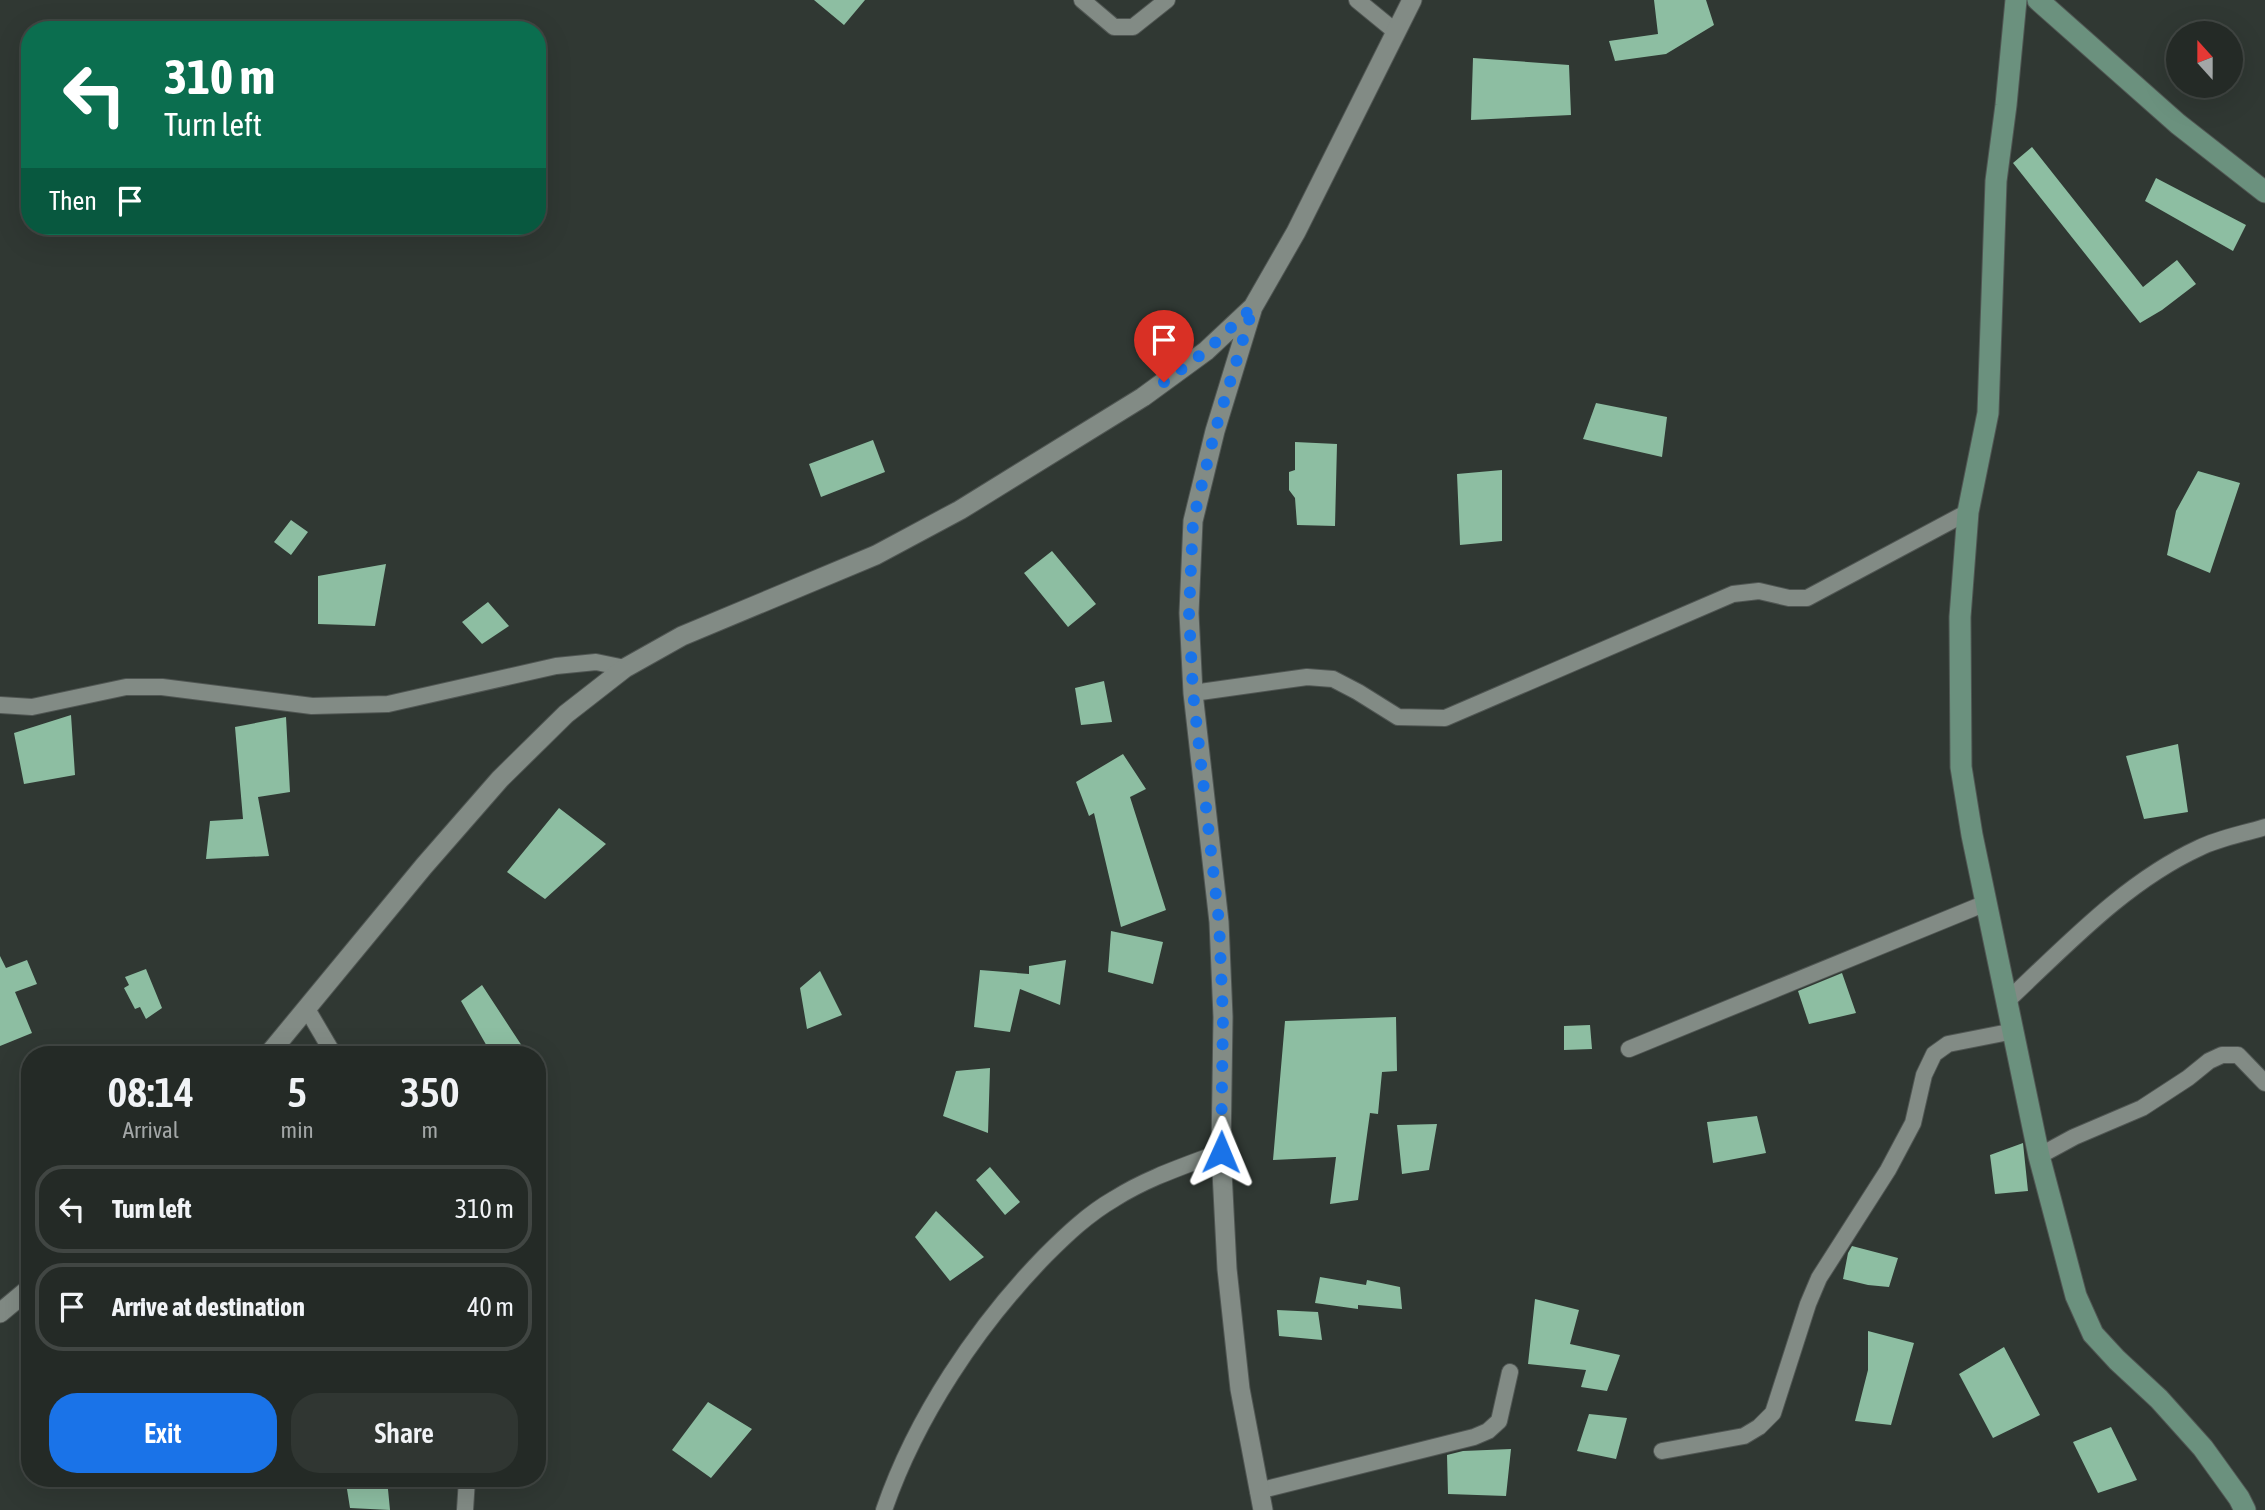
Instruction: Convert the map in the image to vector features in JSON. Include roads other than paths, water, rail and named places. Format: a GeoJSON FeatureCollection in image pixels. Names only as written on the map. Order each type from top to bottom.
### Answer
{"type":"FeatureCollection","features":[{"type":"Feature","properties":{"kind":"main road"},"geometry":{"type":"LineString","coordinates":[[2016,0],[1996,181],[1988,413],[1968,512],[1960,617],[1961,767],[1972,835],[2039,1156],[2076,1296],[2093,1334],[2159,1399],[2203,1448],[2245,1510]]}},
{"type":"Feature","properties":{"kind":"main road"},"geometry":{"type":"LineString","coordinates":[[2038,0],[2178,124],[2265,192]]}},
{"type":"Feature","properties":{"kind":"street"},"geometry":{"type":"LineString","coordinates":[[1082,0],[1114,27],[1133,27],[1167,0]]}},
{"type":"Feature","properties":{"kind":"street"},"geometry":{"type":"LineString","coordinates":[[1357,0],[1396,32]]}},
{"type":"Feature","properties":{"kind":"street"},"geometry":{"type":"LineString","coordinates":[[1263,1510],[1240,1389],[1227,1269],[1221,1152],[1223,1017],[1219,922],[1193,693],[1189,613],[1193,521],[1215,431],[1253,307],[1296,233],[1412,0]]}},
{"type":"Feature","properties":{"kind":"street"},"geometry":{"type":"LineString","coordinates":[[276,1046],[500,779],[566,713],[625,668],[682,636],[876,555],[960,510],[1143,397],[1206,351],[1253,307]]}},
{"type":"Feature","properties":{"kind":"street"},"geometry":{"type":"LineString","coordinates":[[1193,693],[1307,677],[1333,679],[1398,717],[1445,718],[1733,594],[1759,591],[1788,598],[1807,598],[1968,512]]}},
{"type":"Feature","properties":{"kind":"street"},"geometry":{"type":"LineString","coordinates":[[0,705],[32,706],[127,687],[162,687],[312,706],[388,704],[556,666],[596,662],[625,668]]}},
{"type":"Feature","properties":{"kind":"street"},"geometry":{"type":"LineString","coordinates":[[2007,1001],[2109,907],[2154,872],[2200,847],[2265,827]]}},
{"type":"Feature","properties":{"kind":"street"},"geometry":{"type":"LineString","coordinates":[[1629,1049],[1986,903]]}},
{"type":"Feature","properties":{"kind":"street"},"geometry":{"type":"LineString","coordinates":[[307,1009],[329,1046]]}},
{"type":"Feature","properties":{"kind":"street"},"geometry":{"type":"LineString","coordinates":[[1662,1451],[1744,1436],[1759,1427],[1773,1413],[1815,1286],[1888,1170],[1913,1123],[1924,1075],[1934,1054],[1948,1044],[2014,1031]]}},
{"type":"Feature","properties":{"kind":"street"},"geometry":{"type":"LineString","coordinates":[[2039,1156],[2074,1137],[2142,1108],[2188,1078],[2208,1061],[2221,1055],[2238,1055],[2265,1083]]}},
{"type":"Feature","properties":{"kind":"street"},"geometry":{"type":"LineString","coordinates":[[884,1510],[925,1418],[971,1344],[1014,1288],[1072,1229],[1112,1199],[1157,1176],[1221,1152]]}},
{"type":"Feature","properties":{"kind":"street"},"geometry":{"type":"LineString","coordinates":[[0,1313],[21,1296]]}},
{"type":"Feature","properties":{"kind":"street"},"geometry":{"type":"LineString","coordinates":[[1258,1491],[1488,1432],[1499,1421],[1510,1372]]}},
{"type":"Feature","properties":{"kind":"street"},"geometry":{"type":"LineString","coordinates":[[465,1510],[466,1487]]}}]}
